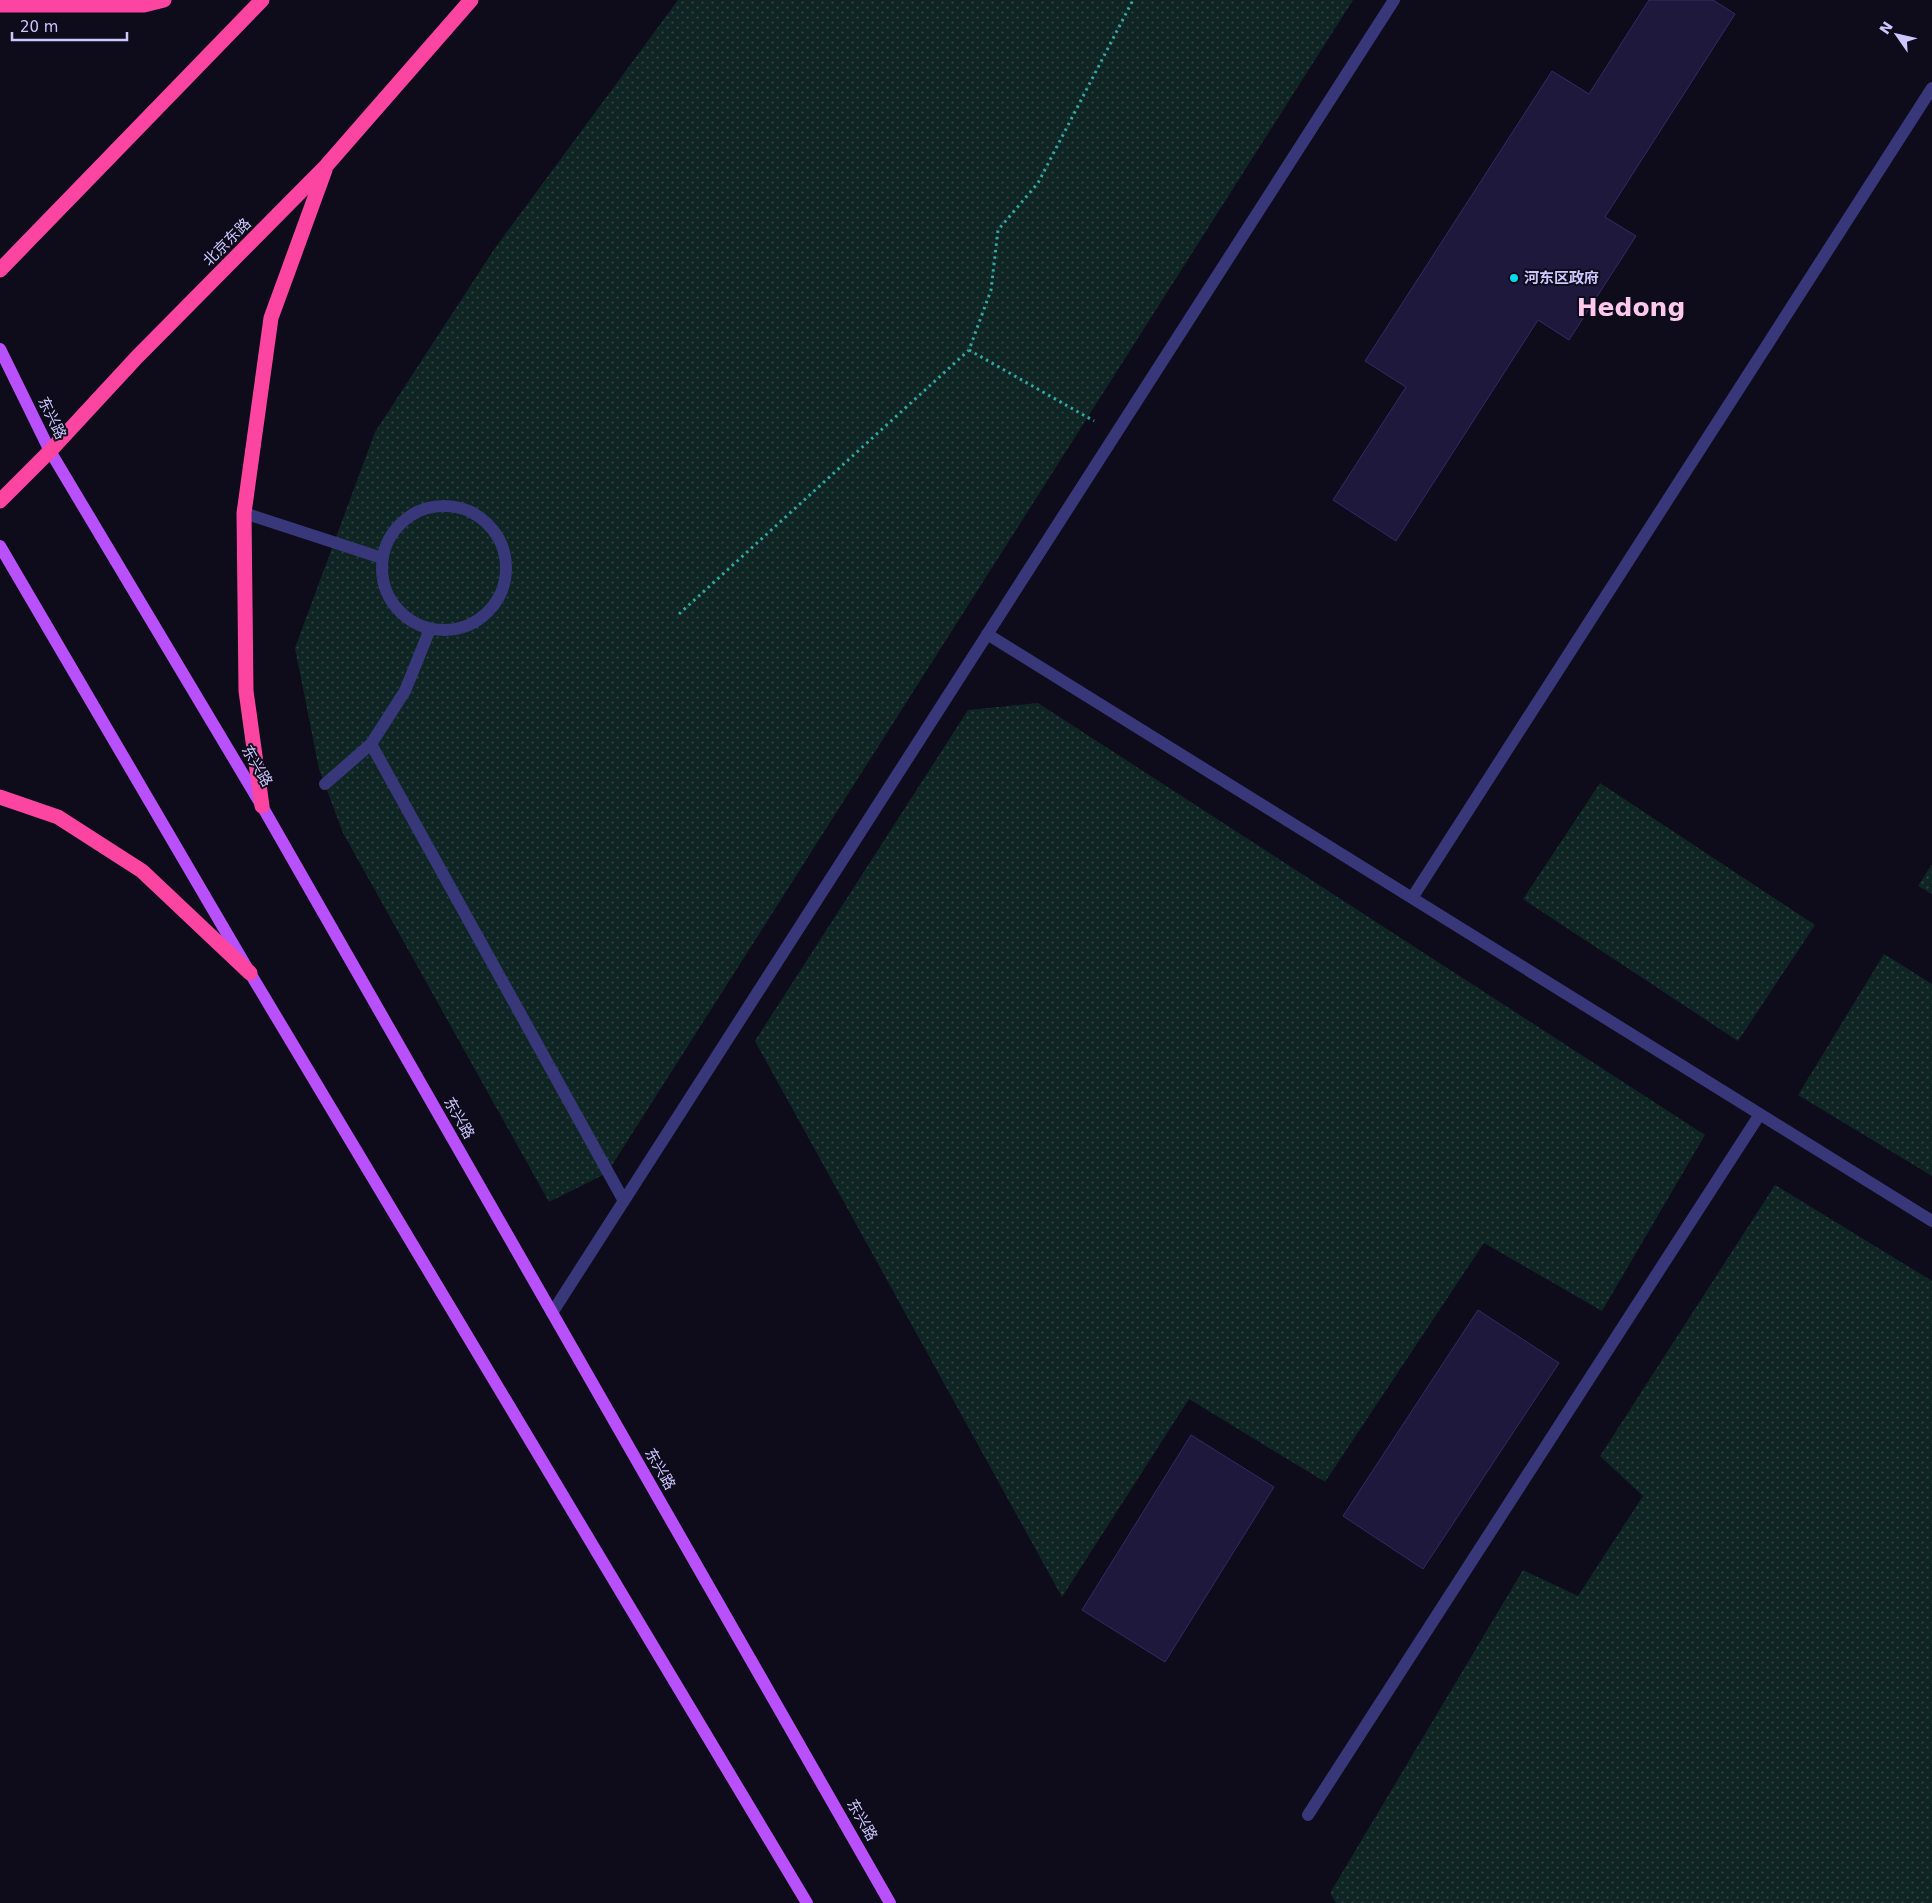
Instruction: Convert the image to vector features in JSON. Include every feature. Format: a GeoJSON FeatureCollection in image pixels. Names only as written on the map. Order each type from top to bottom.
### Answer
{"type":"FeatureCollection","features":[{"type":"Feature","properties":{"kind":"highway"},"geometry":{"type":"LineString","coordinates":[[0,5],[144,5],[164,0]]}},
{"type":"Feature","properties":{"kind":"highway"},"geometry":{"type":"LineString","coordinates":[[0,270],[262,0]]}},
{"type":"Feature","properties":{"kind":"highway","name":"北京东路"},"geometry":{"type":"LineString","coordinates":[[0,501],[50,451],[137,357],[326,166],[471,0]]}},
{"type":"Feature","properties":{"kind":"highway"},"geometry":{"type":"LineString","coordinates":[[262,806],[246,691],[244,513],[271,318],[326,166]]}},
{"type":"Feature","properties":{"kind":"highway"},"geometry":{"type":"LineString","coordinates":[[0,797],[58,817],[142,871],[250,973]]}},
{"type":"Feature","properties":{"kind":"main road","name":"东兴路"},"geometry":{"type":"LineString","coordinates":[[0,349],[50,451],[262,806],[890,1903]]}},
{"type":"Feature","properties":{"kind":"main road"},"geometry":{"type":"LineString","coordinates":[[0,546],[250,973],[807,1903]]}},
{"type":"Feature","properties":{"kind":"street"},"geometry":{"type":"LineString","coordinates":[[552,1313],[1394,0]]}},
{"type":"Feature","properties":{"kind":"street"},"geometry":{"type":"LineString","coordinates":[[1412,898],[1932,88]]}},
{"type":"Feature","properties":{"kind":"street"},"geometry":{"type":"LineString","coordinates":[[441,505],[463,508],[482,518],[496,533],[504,553],[506,574],[500,594],[488,612],[471,624],[450,631],[430,629],[412,622],[397,611],[387,595],[382,577],[382,558],[389,538],[402,521],[420,510],[441,505]]}},
{"type":"Feature","properties":{"kind":"street"},"geometry":{"type":"LineString","coordinates":[[244,513],[382,558]]}},
{"type":"Feature","properties":{"kind":"street"},"geometry":{"type":"LineString","coordinates":[[325,784],[371,744],[405,691],[430,629]]}},
{"type":"Feature","properties":{"kind":"street"},"geometry":{"type":"LineString","coordinates":[[987,634],[1932,1221]]}},
{"type":"Feature","properties":{"kind":"street"},"geometry":{"type":"LineString","coordinates":[[371,744],[624,1201]]}},
{"type":"Feature","properties":{"kind":"street"},"geometry":{"type":"LineString","coordinates":[[1308,1816],[1760,1114]]}},
{"type":"Feature","properties":{"kind":"path"},"geometry":{"type":"LineString","coordinates":[[679,614],[968,350],[991,290],[998,230],[1038,183],[1133,0]]}},
{"type":"Feature","properties":{"kind":"path"},"geometry":{"type":"LineString","coordinates":[[968,350],[1116,434]]}},
{"type":"Feature","properties":{"kind":"green space"},"geometry":{"type":"Polygon","coordinates":[[[678,0],[1353,0],[607,1173],[549,1202],[343,833],[319,769],[295,648],[375,432],[495,248],[678,0]]]}},
{"type":"Feature","properties":{"kind":"green space"},"geometry":{"type":"Polygon","coordinates":[[[1038,703],[1705,1135],[1602,1311],[1484,1243],[1325,1482],[1189,1399],[1062,1597],[755,1041],[968,710],[1038,703]]]}},
{"type":"Feature","properties":{"kind":"green space"},"geometry":{"type":"Polygon","coordinates":[[[1600,783],[1815,925],[1738,1041],[1523,899],[1600,783]]]}},
{"type":"Feature","properties":{"kind":"green space"},"geometry":{"type":"Polygon","coordinates":[[[1932,864],[1932,894],[1918,886],[1932,864]]]}},
{"type":"Feature","properties":{"kind":"green space"},"geometry":{"type":"Polygon","coordinates":[[[1884,954],[1932,984],[1932,1176],[1798,1095],[1884,954]]]}},
{"type":"Feature","properties":{"kind":"green space"},"geometry":{"type":"Polygon","coordinates":[[[1775,1185],[1932,1281],[1932,1903],[1336,1903],[1330,1893],[1523,1570],[1578,1596],[1643,1496],[1600,1456],[1775,1185]]]}},
{"type":"Feature","properties":{"kind":"building","name":"河东区政府"},"geometry":{"type":"Polygon","coordinates":[[[1649,0],[1713,0],[1735,14],[1605,217],[1636,236],[1569,340],[1538,320],[1396,541],[1333,500],[1406,387],[1365,361],[1552,71],[1589,94],[1649,0]]]}},
{"type":"Feature","properties":{"kind":"building"},"geometry":{"type":"Polygon","coordinates":[[[1478,1310],[1559,1363],[1423,1569],[1343,1516],[1478,1310]]]}},
{"type":"Feature","properties":{"kind":"building"},"geometry":{"type":"Polygon","coordinates":[[[1191,1435],[1274,1487],[1165,1662],[1082,1610],[1191,1435]]]}},
{"type":"Feature","properties":{"kind":"place","name":"河东区政府"},"geometry":{"type":"Point","coordinates":[1514,278]}},
{"type":"Feature","properties":{"kind":"district","name":"Hedong"},"geometry":{"type":"Point","coordinates":[1631,307]}}]}
